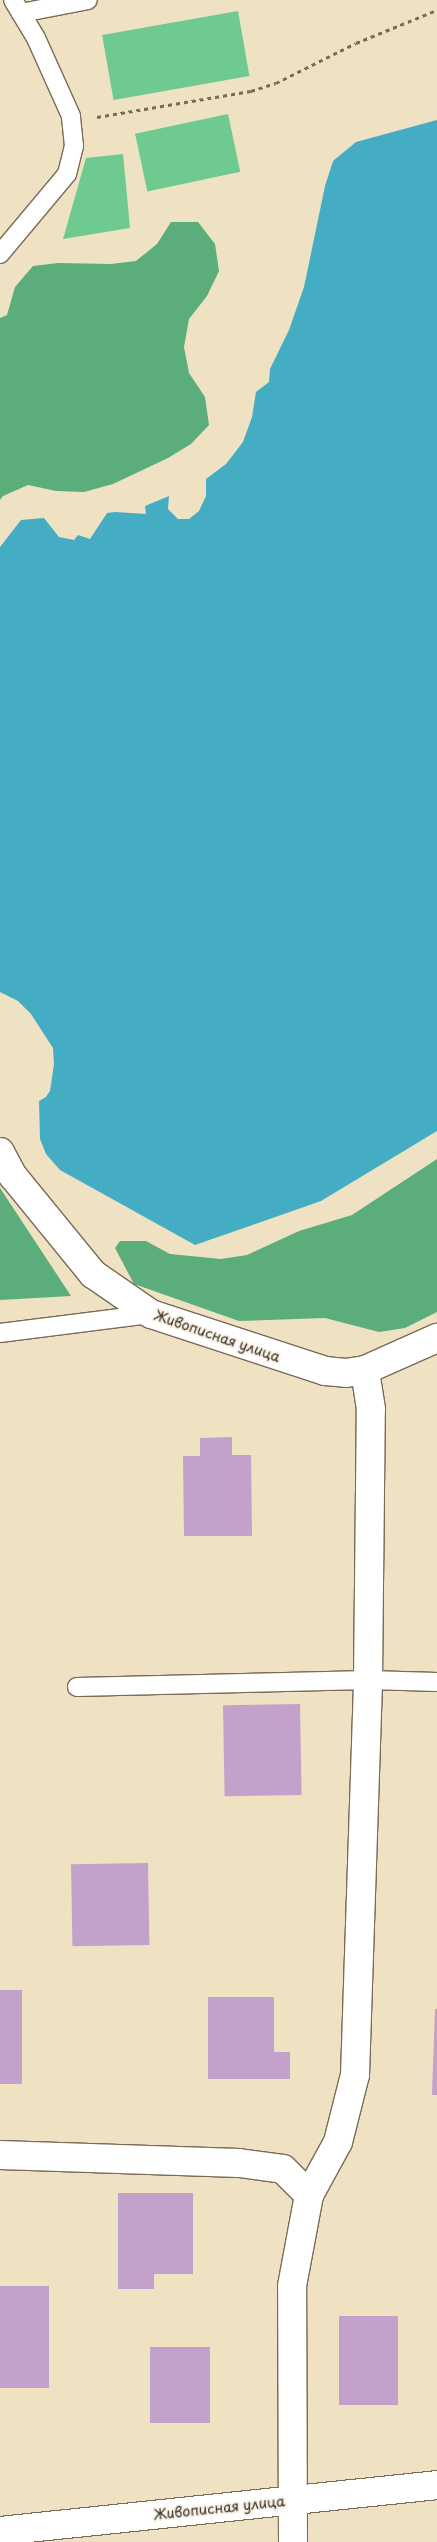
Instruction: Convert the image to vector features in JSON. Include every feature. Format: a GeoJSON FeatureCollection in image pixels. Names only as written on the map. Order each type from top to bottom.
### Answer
{"type":"FeatureCollection","features":[{"type":"Feature","properties":{"kind":"street","name":"Живописная улица"},"geometry":{"type":"LineString","coordinates":[[0,1152],[13,1176],[93,1274],[151,1314],[325,1372],[346,1373],[365,1370],[437,1338]]}},
{"type":"Feature","properties":{"kind":"street"},"geometry":{"type":"LineString","coordinates":[[293,2542],[292,2286],[309,2196],[338,2142],[355,2075],[368,1680],[371,1409],[365,1370]]}},
{"type":"Feature","properties":{"kind":"street"},"geometry":{"type":"LineString","coordinates":[[0,2155],[248,2164],[283,2169],[309,2196]]}},
{"type":"Feature","properties":{"kind":"street","name":"Живописная улица"},"geometry":{"type":"LineString","coordinates":[[0,2531],[437,2485]]}},
{"type":"Feature","properties":{"kind":"lane"},"geometry":{"type":"LineString","coordinates":[[0,254],[67,174],[74,146],[71,116],[36,38],[17,6],[88,0]]}},
{"type":"Feature","properties":{"kind":"lane"},"geometry":{"type":"LineString","coordinates":[[0,1333],[151,1314]]}},
{"type":"Feature","properties":{"kind":"lane"},"geometry":{"type":"LineString","coordinates":[[78,1687],[368,1680],[437,1682]]}},
{"type":"Feature","properties":{"kind":"path"},"geometry":{"type":"LineString","coordinates":[[71,116],[91,118],[251,91],[276,83],[356,43],[437,10]]}},
{"type":"Feature","properties":{"kind":"green space"},"geometry":{"type":"Polygon","coordinates":[[[238,11],[249,76],[114,100],[102,35],[238,11]]]}},
{"type":"Feature","properties":{"kind":"green space"},"geometry":{"type":"Polygon","coordinates":[[[228,114],[240,172],[147,191],[135,134],[228,114]]]}},
{"type":"Feature","properties":{"kind":"green space"},"geometry":{"type":"Polygon","coordinates":[[[123,154],[130,228],[63,239],[86,158],[123,154]]]}},
{"type":"Feature","properties":{"kind":"green space"},"geometry":{"type":"Polygon","coordinates":[[[171,222],[198,222],[215,244],[219,271],[207,296],[189,319],[184,347],[189,373],[205,397],[209,425],[191,444],[168,458],[113,484],[84,492],[56,491],[28,485],[3,496],[0,500],[0,318],[7,315],[15,287],[33,266],[58,263],[111,264],[136,261],[157,244],[171,222]]]}},
{"type":"Feature","properties":{"kind":"green space"},"geometry":{"type":"Polygon","coordinates":[[[437,1159],[437,1312],[405,1328],[379,1332],[325,1318],[239,1321],[134,1284],[115,1248],[120,1241],[146,1241],[170,1254],[221,1259],[247,1255],[299,1231],[352,1215],[437,1159]]]}},
{"type":"Feature","properties":{"kind":"green space"},"geometry":{"type":"Polygon","coordinates":[[[0,1188],[71,1296],[0,1300],[0,1188]]]}},
{"type":"Feature","properties":{"kind":"water"},"geometry":{"type":"Polygon","coordinates":[[[437,120],[437,1131],[321,1201],[195,1245],[60,1170],[46,1154],[40,1139],[39,1101],[46,1097],[50,1091],[54,1064],[53,1048],[31,1014],[18,1001],[0,992],[0,547],[21,520],[44,518],[59,537],[74,540],[78,535],[90,539],[107,513],[146,514],[145,506],[169,496],[168,509],[178,519],[189,519],[199,511],[206,496],[206,479],[226,464],[243,442],[252,417],[256,392],[269,382],[270,369],[289,330],[304,287],[325,186],[333,161],[356,142],[437,120]]]}},
{"type":"Feature","properties":{"kind":"building"},"geometry":{"type":"Polygon","coordinates":[[[232,1437],[232,1455],[251,1455],[252,1536],[184,1536],[183,1456],[200,1456],[200,1438],[232,1437]]]}},
{"type":"Feature","properties":{"kind":"building"},"geometry":{"type":"Polygon","coordinates":[[[300,1704],[302,1795],[225,1796],[223,1705],[300,1704]]]}},
{"type":"Feature","properties":{"kind":"building"},"geometry":{"type":"Polygon","coordinates":[[[148,1863],[149,1945],[72,1946],[71,1864],[148,1863]]]}},
{"type":"Feature","properties":{"kind":"building"},"geometry":{"type":"Polygon","coordinates":[[[0,1990],[22,1990],[22,2084],[0,2084],[0,1990]]]}},
{"type":"Feature","properties":{"kind":"building"},"geometry":{"type":"Polygon","coordinates":[[[208,1997],[274,1997],[274,2052],[290,2052],[290,2079],[208,2079],[208,1997]]]}},
{"type":"Feature","properties":{"kind":"building"},"geometry":{"type":"Polygon","coordinates":[[[435,2009],[437,2009],[437,2095],[432,2095],[435,2009]]]}},
{"type":"Feature","properties":{"kind":"building"},"geometry":{"type":"Polygon","coordinates":[[[118,2193],[193,2193],[193,2274],[154,2274],[154,2289],[118,2289],[118,2193]]]}},
{"type":"Feature","properties":{"kind":"building"},"geometry":{"type":"Polygon","coordinates":[[[0,2286],[49,2286],[49,2388],[0,2388],[0,2286]]]}},
{"type":"Feature","properties":{"kind":"building"},"geometry":{"type":"Polygon","coordinates":[[[339,2316],[398,2316],[398,2405],[339,2405],[339,2316]]]}},
{"type":"Feature","properties":{"kind":"building"},"geometry":{"type":"Polygon","coordinates":[[[150,2347],[210,2347],[210,2423],[150,2423],[150,2347]]]}}]}
